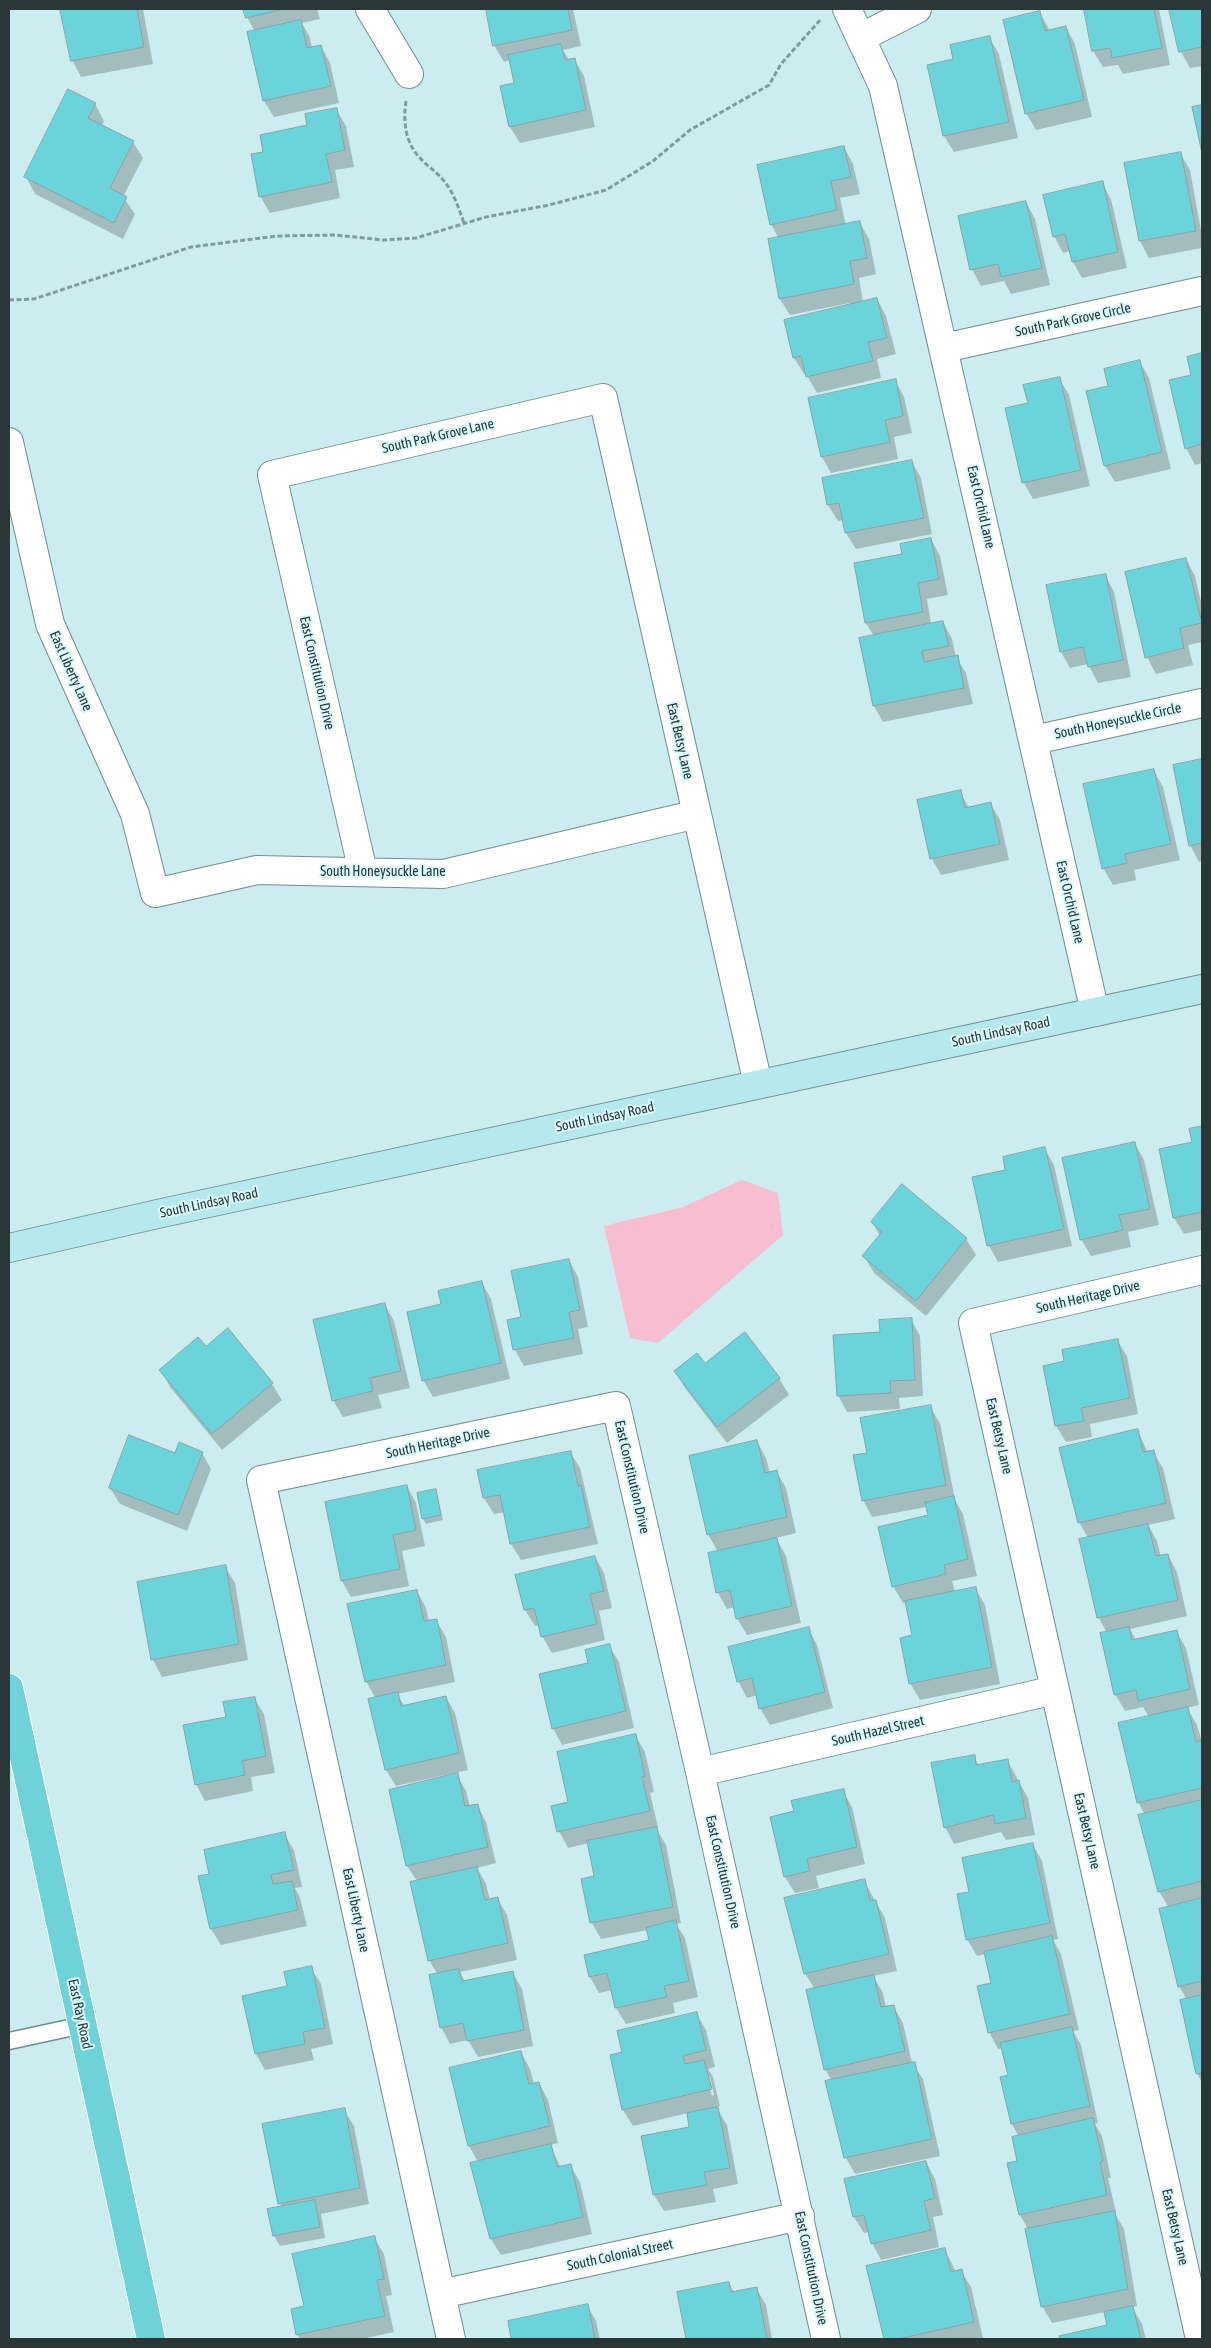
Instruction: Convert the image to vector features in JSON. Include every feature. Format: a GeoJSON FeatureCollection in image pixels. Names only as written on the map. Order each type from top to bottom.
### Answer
{"type":"FeatureCollection","features":[{"type":"Feature","properties":{"kind":"main road","name":"South Lindsay Road"},"geometry":{"type":"LineString","coordinates":[[9,1248],[1202,989]]}},
{"type":"Feature","properties":{"kind":"main road","name":"East Ray Road"},"geometry":{"type":"LineString","coordinates":[[9,1688],[151,2339]]}},
{"type":"Feature","properties":{"kind":"street"},"geometry":{"type":"LineString","coordinates":[[370,9],[409,74]]}},
{"type":"Feature","properties":{"kind":"street"},"geometry":{"type":"LineString","coordinates":[[862,37],[917,9]]}},
{"type":"Feature","properties":{"kind":"street","name":"East Orchid Lane"},"geometry":{"type":"LineString","coordinates":[[835,13],[862,37],[883,86],[1034,740],[1094,1012]]}},
{"type":"Feature","properties":{"kind":"street","name":"South Park Grove Circle"},"geometry":{"type":"LineString","coordinates":[[944,348],[1202,291]]}},
{"type":"Feature","properties":{"kind":"street","name":"South Park Grove Lane"},"geometry":{"type":"LineString","coordinates":[[272,475],[603,398]]}},
{"type":"Feature","properties":{"kind":"street","name":"East Betsy Lane"},"geometry":{"type":"LineString","coordinates":[[603,398],[758,1084]]}},
{"type":"Feature","properties":{"kind":"street","name":"East Liberty Lane"},"geometry":{"type":"LineString","coordinates":[[9,442],[50,624],[135,814],[155,893]]}},
{"type":"Feature","properties":{"kind":"street","name":"East Constitution Drive"},"geometry":{"type":"LineString","coordinates":[[272,475],[363,872]]}},
{"type":"Feature","properties":{"kind":"street","name":"South Honeysuckle Circle"},"geometry":{"type":"LineString","coordinates":[[1034,740],[1202,703]]}},
{"type":"Feature","properties":{"kind":"street","name":"South Honeysuckle Lane"},"geometry":{"type":"LineString","coordinates":[[155,893],[257,870],[444,874],[696,814]]}},
{"type":"Feature","properties":{"kind":"street","name":"South Heritage Drive"},"geometry":{"type":"LineString","coordinates":[[974,1323],[1202,1270]]}},
{"type":"Feature","properties":{"kind":"street","name":"East Betsy Lane"},"geometry":{"type":"LineString","coordinates":[[974,1323],[1199,2326]]}},
{"type":"Feature","properties":{"kind":"street","name":"East Constitution Drive"},"geometry":{"type":"LineString","coordinates":[[616,1406],[800,2216],[826,2339]]}},
{"type":"Feature","properties":{"kind":"street","name":"South Heritage Drive"},"geometry":{"type":"LineString","coordinates":[[261,1480],[616,1406]]}},
{"type":"Feature","properties":{"kind":"street","name":"East Liberty Lane"},"geometry":{"type":"LineString","coordinates":[[261,1480],[450,2339]]}},
{"type":"Feature","properties":{"kind":"street","name":"South Hazel Street"},"geometry":{"type":"LineString","coordinates":[[700,1772],[1055,1690]]}},
{"type":"Feature","properties":{"kind":"street","name":"South Colonial Street"},"geometry":{"type":"LineString","coordinates":[[441,2294],[800,2216]]}},
{"type":"Feature","properties":{"kind":"lane"},"geometry":{"type":"LineString","coordinates":[[9,2041],[83,2025]]}},
{"type":"Feature","properties":{"kind":"path"},"geometry":{"type":"LineString","coordinates":[[9,300],[34,299],[192,247],[277,236],[336,235],[383,240],[416,238],[486,217],[549,205],[606,190],[653,161],[690,130],[769,85],[781,64],[816,22],[835,13]]}},
{"type":"Feature","properties":{"kind":"path"},"geometry":{"type":"LineString","coordinates":[[409,74],[403,121],[407,137],[420,159],[445,182],[456,201],[464,223]]}},
{"type":"Feature","properties":{"kind":"shaded area"},"geometry":{"type":"Polygon","coordinates":[[[742,1180],[778,1193],[783,1235],[658,1343],[630,1338],[604,1226],[683,1207],[742,1180]]]}},
{"type":"Feature","properties":{"kind":"building"},"geometry":{"type":"Polygon","coordinates":[[[60,9],[137,9],[144,47],[71,61],[60,9]]]}},
{"type":"Feature","properties":{"kind":"building"},"geometry":{"type":"Polygon","coordinates":[[[243,9],[284,9],[246,18],[243,9]]]}},
{"type":"Feature","properties":{"kind":"building"},"geometry":{"type":"Polygon","coordinates":[[[486,9],[568,9],[572,30],[493,46],[486,9]]]}},
{"type":"Feature","properties":{"kind":"building"},"geometry":{"type":"Polygon","coordinates":[[[1084,9],[1154,9],[1162,48],[1112,58],[1110,48],[1092,51],[1084,9]]]}},
{"type":"Feature","properties":{"kind":"building"},"geometry":{"type":"Polygon","coordinates":[[[1169,9],[1202,9],[1202,47],[1179,52],[1169,9]]]}},
{"type":"Feature","properties":{"kind":"building"},"geometry":{"type":"Polygon","coordinates":[[[1040,11],[1045,31],[1066,26],[1084,100],[1025,114],[1003,20],[1040,11]]]}},
{"type":"Feature","properties":{"kind":"building"},"geometry":{"type":"Polygon","coordinates":[[[301,20],[307,48],[321,45],[331,86],[263,101],[247,32],[301,20]]]}},
{"type":"Feature","properties":{"kind":"building"},"geometry":{"type":"Polygon","coordinates":[[[990,36],[1009,122],[943,136],[927,65],[953,59],[950,45],[990,36]]]}},
{"type":"Feature","properties":{"kind":"building"},"geometry":{"type":"Polygon","coordinates":[[[561,44],[565,60],[575,58],[586,110],[509,127],[500,86],[514,83],[508,55],[561,44]]]}},
{"type":"Feature","properties":{"kind":"building"},"geometry":{"type":"Polygon","coordinates":[[[68,89],[96,103],[88,118],[134,141],[110,188],[127,197],[114,223],[24,177],[68,89]]]}},
{"type":"Feature","properties":{"kind":"building"},"geometry":{"type":"Polygon","coordinates":[[[1202,105],[1202,153],[1192,107],[1202,105]]]}},
{"type":"Feature","properties":{"kind":"building"},"geometry":{"type":"Polygon","coordinates":[[[337,108],[345,150],[326,154],[332,182],[259,197],[251,154],[263,152],[260,135],[307,125],[305,114],[337,108]]]}},
{"type":"Feature","properties":{"kind":"building"},"geometry":{"type":"Polygon","coordinates":[[[844,146],[851,177],[831,181],[837,210],[770,225],[757,165],[844,146]]]}},
{"type":"Feature","properties":{"kind":"building"},"geometry":{"type":"Polygon","coordinates":[[[1181,152],[1196,231],[1139,241],[1124,163],[1181,152]]]}},
{"type":"Feature","properties":{"kind":"building"},"geometry":{"type":"Polygon","coordinates":[[[1103,181],[1118,252],[1072,262],[1065,234],[1053,237],[1043,195],[1103,181]]]}},
{"type":"Feature","properties":{"kind":"building"},"geometry":{"type":"Polygon","coordinates":[[[1026,201],[1042,268],[1001,277],[998,264],[970,270],[958,216],[1026,201]]]}},
{"type":"Feature","properties":{"kind":"building"},"geometry":{"type":"Polygon","coordinates":[[[860,221],[867,258],[850,261],[854,284],[779,299],[768,239],[860,221]]]}},
{"type":"Feature","properties":{"kind":"building"},"geometry":{"type":"Polygon","coordinates":[[[877,298],[887,338],[868,342],[873,361],[806,377],[801,356],[793,358],[784,320],[877,298]]]}},
{"type":"Feature","properties":{"kind":"building"},"geometry":{"type":"Polygon","coordinates":[[[1202,353],[1202,444],[1185,449],[1169,380],[1191,375],[1187,357],[1202,353]]]}},
{"type":"Feature","properties":{"kind":"building"},"geometry":{"type":"Polygon","coordinates":[[[1140,360],[1162,452],[1104,466],[1086,391],[1108,386],[1104,369],[1140,360]]]}},
{"type":"Feature","properties":{"kind":"building"},"geometry":{"type":"Polygon","coordinates":[[[1060,377],[1081,470],[1022,483],[1005,408],[1028,403],[1023,385],[1060,377]]]}},
{"type":"Feature","properties":{"kind":"building"},"geometry":{"type":"Polygon","coordinates":[[[896,379],[903,416],[885,420],[890,442],[821,457],[808,398],[896,379]]]}},
{"type":"Feature","properties":{"kind":"building"},"geometry":{"type":"Polygon","coordinates":[[[912,460],[924,518],[845,533],[839,503],[827,505],[822,478],[912,460]]]}},
{"type":"Feature","properties":{"kind":"building"},"geometry":{"type":"Polygon","coordinates":[[[931,538],[939,579],[918,583],[923,612],[865,623],[854,563],[902,554],[900,544],[931,538]]]}},
{"type":"Feature","properties":{"kind":"building"},"geometry":{"type":"Polygon","coordinates":[[[1186,558],[1202,623],[1180,628],[1184,648],[1145,658],[1125,572],[1186,558]]]}},
{"type":"Feature","properties":{"kind":"building"},"geometry":{"type":"Polygon","coordinates":[[[1106,574],[1123,660],[1088,667],[1083,647],[1060,652],[1046,585],[1106,574]]]}},
{"type":"Feature","properties":{"kind":"building"},"geometry":{"type":"Polygon","coordinates":[[[943,621],[949,646],[922,651],[924,662],[958,655],[964,688],[873,706],[859,638],[943,621]]]}},
{"type":"Feature","properties":{"kind":"building"},"geometry":{"type":"Polygon","coordinates":[[[1202,759],[1202,843],[1189,846],[1173,765],[1202,759]]]}},
{"type":"Feature","properties":{"kind":"building"},"geometry":{"type":"Polygon","coordinates":[[[1154,769],[1171,844],[1125,854],[1127,863],[1102,869],[1083,784],[1154,769]]]}},
{"type":"Feature","properties":{"kind":"building"},"geometry":{"type":"Polygon","coordinates":[[[961,790],[965,808],[991,802],[1000,844],[930,859],[917,800],[961,790]]]}},
{"type":"Feature","properties":{"kind":"building"},"geometry":{"type":"Polygon","coordinates":[[[1202,1126],[1202,1212],[1173,1218],[1159,1149],[1192,1142],[1189,1129],[1202,1126]]]}},
{"type":"Feature","properties":{"kind":"building"},"geometry":{"type":"Polygon","coordinates":[[[1135,1142],[1150,1209],[1119,1215],[1123,1230],[1080,1240],[1062,1158],[1135,1142]]]}},
{"type":"Feature","properties":{"kind":"building"},"geometry":{"type":"Polygon","coordinates":[[[1045,1147],[1064,1229],[987,1246],[972,1177],[1005,1170],[1003,1157],[1045,1147]]]}},
{"type":"Feature","properties":{"kind":"building"},"geometry":{"type":"Polygon","coordinates":[[[902,1184],[967,1238],[916,1301],[862,1256],[882,1232],[871,1222],[902,1184]]]}},
{"type":"Feature","properties":{"kind":"building"},"geometry":{"type":"Polygon","coordinates":[[[569,1259],[580,1310],[569,1312],[574,1338],[513,1350],[507,1320],[521,1317],[511,1271],[569,1259]]]}},
{"type":"Feature","properties":{"kind":"building"},"geometry":{"type":"Polygon","coordinates":[[[482,1281],[501,1363],[422,1381],[407,1312],[441,1304],[438,1291],[482,1281]]]}},
{"type":"Feature","properties":{"kind":"building"},"geometry":{"type":"Polygon","coordinates":[[[385,1303],[401,1371],[370,1378],[373,1391],[332,1401],[313,1320],[385,1303]]]}},
{"type":"Feature","properties":{"kind":"building"},"geometry":{"type":"Polygon","coordinates":[[[912,1318],[915,1380],[890,1381],[891,1393],[837,1396],[833,1335],[880,1332],[879,1320],[912,1318]]]}},
{"type":"Feature","properties":{"kind":"building"},"geometry":{"type":"Polygon","coordinates":[[[228,1328],[273,1383],[212,1434],[159,1370],[198,1337],[206,1346],[228,1328]]]}},
{"type":"Feature","properties":{"kind":"building"},"geometry":{"type":"Polygon","coordinates":[[[745,1332],[780,1378],[717,1427],[674,1371],[697,1353],[705,1363],[745,1332]]]}},
{"type":"Feature","properties":{"kind":"building"},"geometry":{"type":"Polygon","coordinates":[[[1118,1339],[1130,1398],[1081,1408],[1084,1421],[1055,1426],[1043,1366],[1064,1361],[1062,1350],[1118,1339]]]}},
{"type":"Feature","properties":{"kind":"building"},"geometry":{"type":"Polygon","coordinates":[[[931,1405],[946,1485],[862,1501],[853,1455],[867,1453],[860,1418],[931,1405]]]}},
{"type":"Feature","properties":{"kind":"building"},"geometry":{"type":"Polygon","coordinates":[[[1138,1429],[1143,1452],[1154,1450],[1166,1503],[1078,1523],[1059,1448],[1138,1429]]]}},
{"type":"Feature","properties":{"kind":"building"},"geometry":{"type":"Polygon","coordinates":[[[129,1435],[175,1453],[179,1442],[203,1452],[178,1515],[109,1488],[129,1435]]]}},
{"type":"Feature","properties":{"kind":"building"},"geometry":{"type":"Polygon","coordinates":[[[757,1440],[765,1473],[777,1470],[787,1517],[707,1535],[689,1456],[757,1440]]]}},
{"type":"Feature","properties":{"kind":"building"},"geometry":{"type":"Polygon","coordinates":[[[571,1451],[578,1486],[581,1485],[590,1527],[510,1544],[500,1495],[483,1498],[477,1470],[571,1451]]]}},
{"type":"Feature","properties":{"kind":"building"},"geometry":{"type":"Polygon","coordinates":[[[407,1485],[416,1530],[393,1535],[400,1569],[341,1581],[325,1502],[407,1485]]]}},
{"type":"Feature","properties":{"kind":"building"},"geometry":{"type":"Polygon","coordinates":[[[436,1489],[441,1515],[422,1519],[417,1493],[436,1489]]]}},
{"type":"Feature","properties":{"kind":"building"},"geometry":{"type":"Polygon","coordinates":[[[954,1496],[968,1559],[944,1565],[946,1574],[892,1587],[878,1527],[928,1515],[925,1503],[954,1496]]]}},
{"type":"Feature","properties":{"kind":"building"},"geometry":{"type":"Polygon","coordinates":[[[1148,1524],[1156,1556],[1168,1554],[1178,1600],[1097,1618],[1079,1539],[1148,1524]]]}},
{"type":"Feature","properties":{"kind":"building"},"geometry":{"type":"Polygon","coordinates":[[[777,1538],[792,1606],[736,1619],[730,1590],[716,1593],[708,1553],[777,1538]]]}},
{"type":"Feature","properties":{"kind":"building"},"geometry":{"type":"Polygon","coordinates":[[[595,1556],[604,1591],[590,1594],[597,1624],[541,1637],[534,1608],[524,1610],[515,1575],[595,1556]]]}},
{"type":"Feature","properties":{"kind":"building"},"geometry":{"type":"Polygon","coordinates":[[[226,1565],[239,1644],[151,1660],[137,1582],[226,1565]]]}},
{"type":"Feature","properties":{"kind":"building"},"geometry":{"type":"Polygon","coordinates":[[[976,1587],[992,1667],[909,1684],[900,1638],[912,1635],[905,1601],[976,1587]]]}},
{"type":"Feature","properties":{"kind":"building"},"geometry":{"type":"Polygon","coordinates":[[[417,1590],[424,1621],[437,1619],[446,1665],[365,1682],[347,1604],[417,1590]]]}},
{"type":"Feature","properties":{"kind":"building"},"geometry":{"type":"Polygon","coordinates":[[[809,1627],[825,1692],[759,1709],[752,1678],[737,1682],[728,1647],[809,1627]]]}},
{"type":"Feature","properties":{"kind":"building"},"geometry":{"type":"Polygon","coordinates":[[[1129,1627],[1132,1640],[1177,1630],[1190,1689],[1138,1701],[1136,1690],[1114,1695],[1100,1633],[1129,1627]]]}},
{"type":"Feature","properties":{"kind":"building"},"geometry":{"type":"Polygon","coordinates":[[[610,1644],[626,1711],[552,1729],[539,1674],[588,1663],[585,1650],[610,1644]]]}},
{"type":"Feature","properties":{"kind":"building"},"geometry":{"type":"Polygon","coordinates":[[[398,1692],[401,1706],[446,1696],[459,1753],[385,1770],[368,1699],[398,1692]]]}},
{"type":"Feature","properties":{"kind":"building"},"geometry":{"type":"Polygon","coordinates":[[[255,1697],[266,1756],[242,1761],[245,1775],[195,1785],[183,1725],[226,1717],[223,1702],[255,1697]]]}},
{"type":"Feature","properties":{"kind":"building"},"geometry":{"type":"Polygon","coordinates":[[[1188,1707],[1196,1742],[1202,1740],[1202,1788],[1137,1803],[1118,1723],[1188,1707]]]}},
{"type":"Feature","properties":{"kind":"building"},"geometry":{"type":"Polygon","coordinates":[[[636,1734],[645,1776],[642,1777],[650,1811],[557,1832],[551,1806],[568,1802],[557,1752],[636,1734]]]}},
{"type":"Feature","properties":{"kind":"building"},"geometry":{"type":"Polygon","coordinates":[[[975,1755],[976,1765],[1008,1759],[1012,1782],[1019,1780],[1026,1818],[995,1824],[993,1815],[944,1828],[931,1763],[975,1755]]]}},
{"type":"Feature","properties":{"kind":"building"},"geometry":{"type":"Polygon","coordinates":[[[458,1773],[465,1806],[478,1804],[488,1847],[406,1866],[389,1790],[458,1773]]]}},
{"type":"Feature","properties":{"kind":"building"},"geometry":{"type":"Polygon","coordinates":[[[844,1789],[857,1847],[807,1859],[810,1871],[784,1877],[770,1817],[794,1811],[791,1801],[844,1789]]]}},
{"type":"Feature","properties":{"kind":"building"},"geometry":{"type":"Polygon","coordinates":[[[1202,1800],[1202,1881],[1158,1892],[1138,1815],[1202,1800]]]}},
{"type":"Feature","properties":{"kind":"building"},"geometry":{"type":"Polygon","coordinates":[[[657,1827],[673,1907],[590,1923],[581,1879],[594,1876],[587,1841],[657,1827]]]}},
{"type":"Feature","properties":{"kind":"building"},"geometry":{"type":"Polygon","coordinates":[[[285,1832],[294,1870],[271,1875],[273,1884],[292,1881],[298,1910],[210,1929],[198,1876],[209,1874],[204,1850],[285,1832]]]}},
{"type":"Feature","properties":{"kind":"building"},"geometry":{"type":"Polygon","coordinates":[[[1033,1843],[1050,1923],[966,1940],[957,1894],[969,1892],[962,1858],[1033,1843]]]}},
{"type":"Feature","properties":{"kind":"building"},"geometry":{"type":"Polygon","coordinates":[[[477,1867],[485,1900],[498,1897],[508,1943],[428,1961],[410,1882],[477,1867]]]}},
{"type":"Feature","properties":{"kind":"building"},"geometry":{"type":"Polygon","coordinates":[[[865,1879],[870,1901],[876,1900],[889,1954],[804,1974],[784,1898],[865,1879]]]}},
{"type":"Feature","properties":{"kind":"building"},"geometry":{"type":"Polygon","coordinates":[[[1202,1898],[1202,1981],[1178,1987],[1159,1909],[1202,1898]]]}},
{"type":"Feature","properties":{"kind":"building"},"geometry":{"type":"Polygon","coordinates":[[[676,1920],[689,1981],[664,1986],[667,1997],[615,2008],[607,1973],[589,1977],[584,1955],[649,1940],[646,1928],[676,1920]]]}},
{"type":"Feature","properties":{"kind":"building"},"geometry":{"type":"Polygon","coordinates":[[[1052,1936],[1070,2014],[988,2033],[977,1986],[991,1983],[984,1952],[1052,1936]]]}},
{"type":"Feature","properties":{"kind":"building"},"geometry":{"type":"Polygon","coordinates":[[[312,1966],[325,2028],[303,2032],[305,2044],[255,2054],[242,1996],[287,1986],[284,1972],[312,1966]]]}},
{"type":"Feature","properties":{"kind":"building"},"geometry":{"type":"Polygon","coordinates":[[[459,1969],[462,1981],[513,1971],[524,2030],[467,2041],[463,2023],[440,2028],[429,1975],[459,1969]]]}},
{"type":"Feature","properties":{"kind":"building"},"geometry":{"type":"Polygon","coordinates":[[[874,1975],[881,2007],[894,2005],[905,2051],[824,2070],[806,1990],[874,1975]]]}},
{"type":"Feature","properties":{"kind":"building"},"geometry":{"type":"Polygon","coordinates":[[[1202,1995],[1202,2073],[1196,2074],[1180,2000],[1202,1995]]]}},
{"type":"Feature","properties":{"kind":"building"},"geometry":{"type":"Polygon","coordinates":[[[697,2012],[706,2050],[683,2056],[685,2064],[704,2060],[712,2089],[622,2110],[610,2055],[622,2052],[617,2031],[697,2012]]]}},
{"type":"Feature","properties":{"kind":"building"},"geometry":{"type":"Polygon","coordinates":[[[1072,2027],[1090,2106],[1011,2124],[1000,2077],[1008,2075],[1000,2043],[1072,2027]]]}},
{"type":"Feature","properties":{"kind":"building"},"geometry":{"type":"Polygon","coordinates":[[[521,2051],[529,2084],[539,2082],[550,2126],[468,2146],[449,2068],[521,2051]]]}},
{"type":"Feature","properties":{"kind":"building"},"geometry":{"type":"Polygon","coordinates":[[[915,2062],[932,2139],[844,2158],[825,2081],[915,2062]]]}},
{"type":"Feature","properties":{"kind":"building"},"geometry":{"type":"Polygon","coordinates":[[[718,2107],[730,2168],[704,2172],[707,2185],[653,2195],[641,2136],[689,2127],[687,2113],[718,2107]]]}},
{"type":"Feature","properties":{"kind":"building"},"geometry":{"type":"Polygon","coordinates":[[[345,2108],[360,2188],[278,2204],[262,2124],[345,2108]]]}},
{"type":"Feature","properties":{"kind":"building"},"geometry":{"type":"Polygon","coordinates":[[[1093,2118],[1103,2161],[1100,2162],[1107,2195],[1019,2215],[1007,2163],[1017,2161],[1012,2137],[1093,2118]]]}},
{"type":"Feature","properties":{"kind":"building"},"geometry":{"type":"Polygon","coordinates":[[[551,2144],[557,2167],[571,2164],[583,2217],[490,2239],[470,2163],[551,2144]]]}},
{"type":"Feature","properties":{"kind":"building"},"geometry":{"type":"Polygon","coordinates":[[[926,2161],[935,2198],[924,2201],[931,2230],[871,2244],[864,2215],[853,2217],[844,2179],[926,2161]]]}},
{"type":"Feature","properties":{"kind":"building"},"geometry":{"type":"Polygon","coordinates":[[[315,2200],[320,2227],[273,2236],[267,2209],[315,2200]]]}},
{"type":"Feature","properties":{"kind":"building"},"geometry":{"type":"Polygon","coordinates":[[[1115,2211],[1128,2289],[1041,2307],[1025,2229],[1115,2211]]]}},
{"type":"Feature","properties":{"kind":"building"},"geometry":{"type":"Polygon","coordinates":[[[375,2236],[384,2279],[377,2280],[385,2316],[296,2335],[291,2309],[304,2306],[292,2254],[375,2236]]]}},
{"type":"Feature","properties":{"kind":"building"},"geometry":{"type":"Polygon","coordinates":[[[945,2248],[951,2272],[962,2269],[974,2322],[898,2339],[884,2339],[866,2266],[945,2248]]]}},
{"type":"Feature","properties":{"kind":"building"},"geometry":{"type":"Polygon","coordinates":[[[729,2282],[731,2292],[757,2287],[767,2339],[686,2339],[677,2292],[729,2282]]]}},
{"type":"Feature","properties":{"kind":"building"},"geometry":{"type":"Polygon","coordinates":[[[588,2304],[595,2339],[511,2339],[508,2321],[588,2304]]]}},
{"type":"Feature","properties":{"kind":"building"},"geometry":{"type":"Polygon","coordinates":[[[1133,2306],[1141,2339],[1060,2339],[1059,2336],[1107,2325],[1104,2312],[1133,2306]]]}}]}
